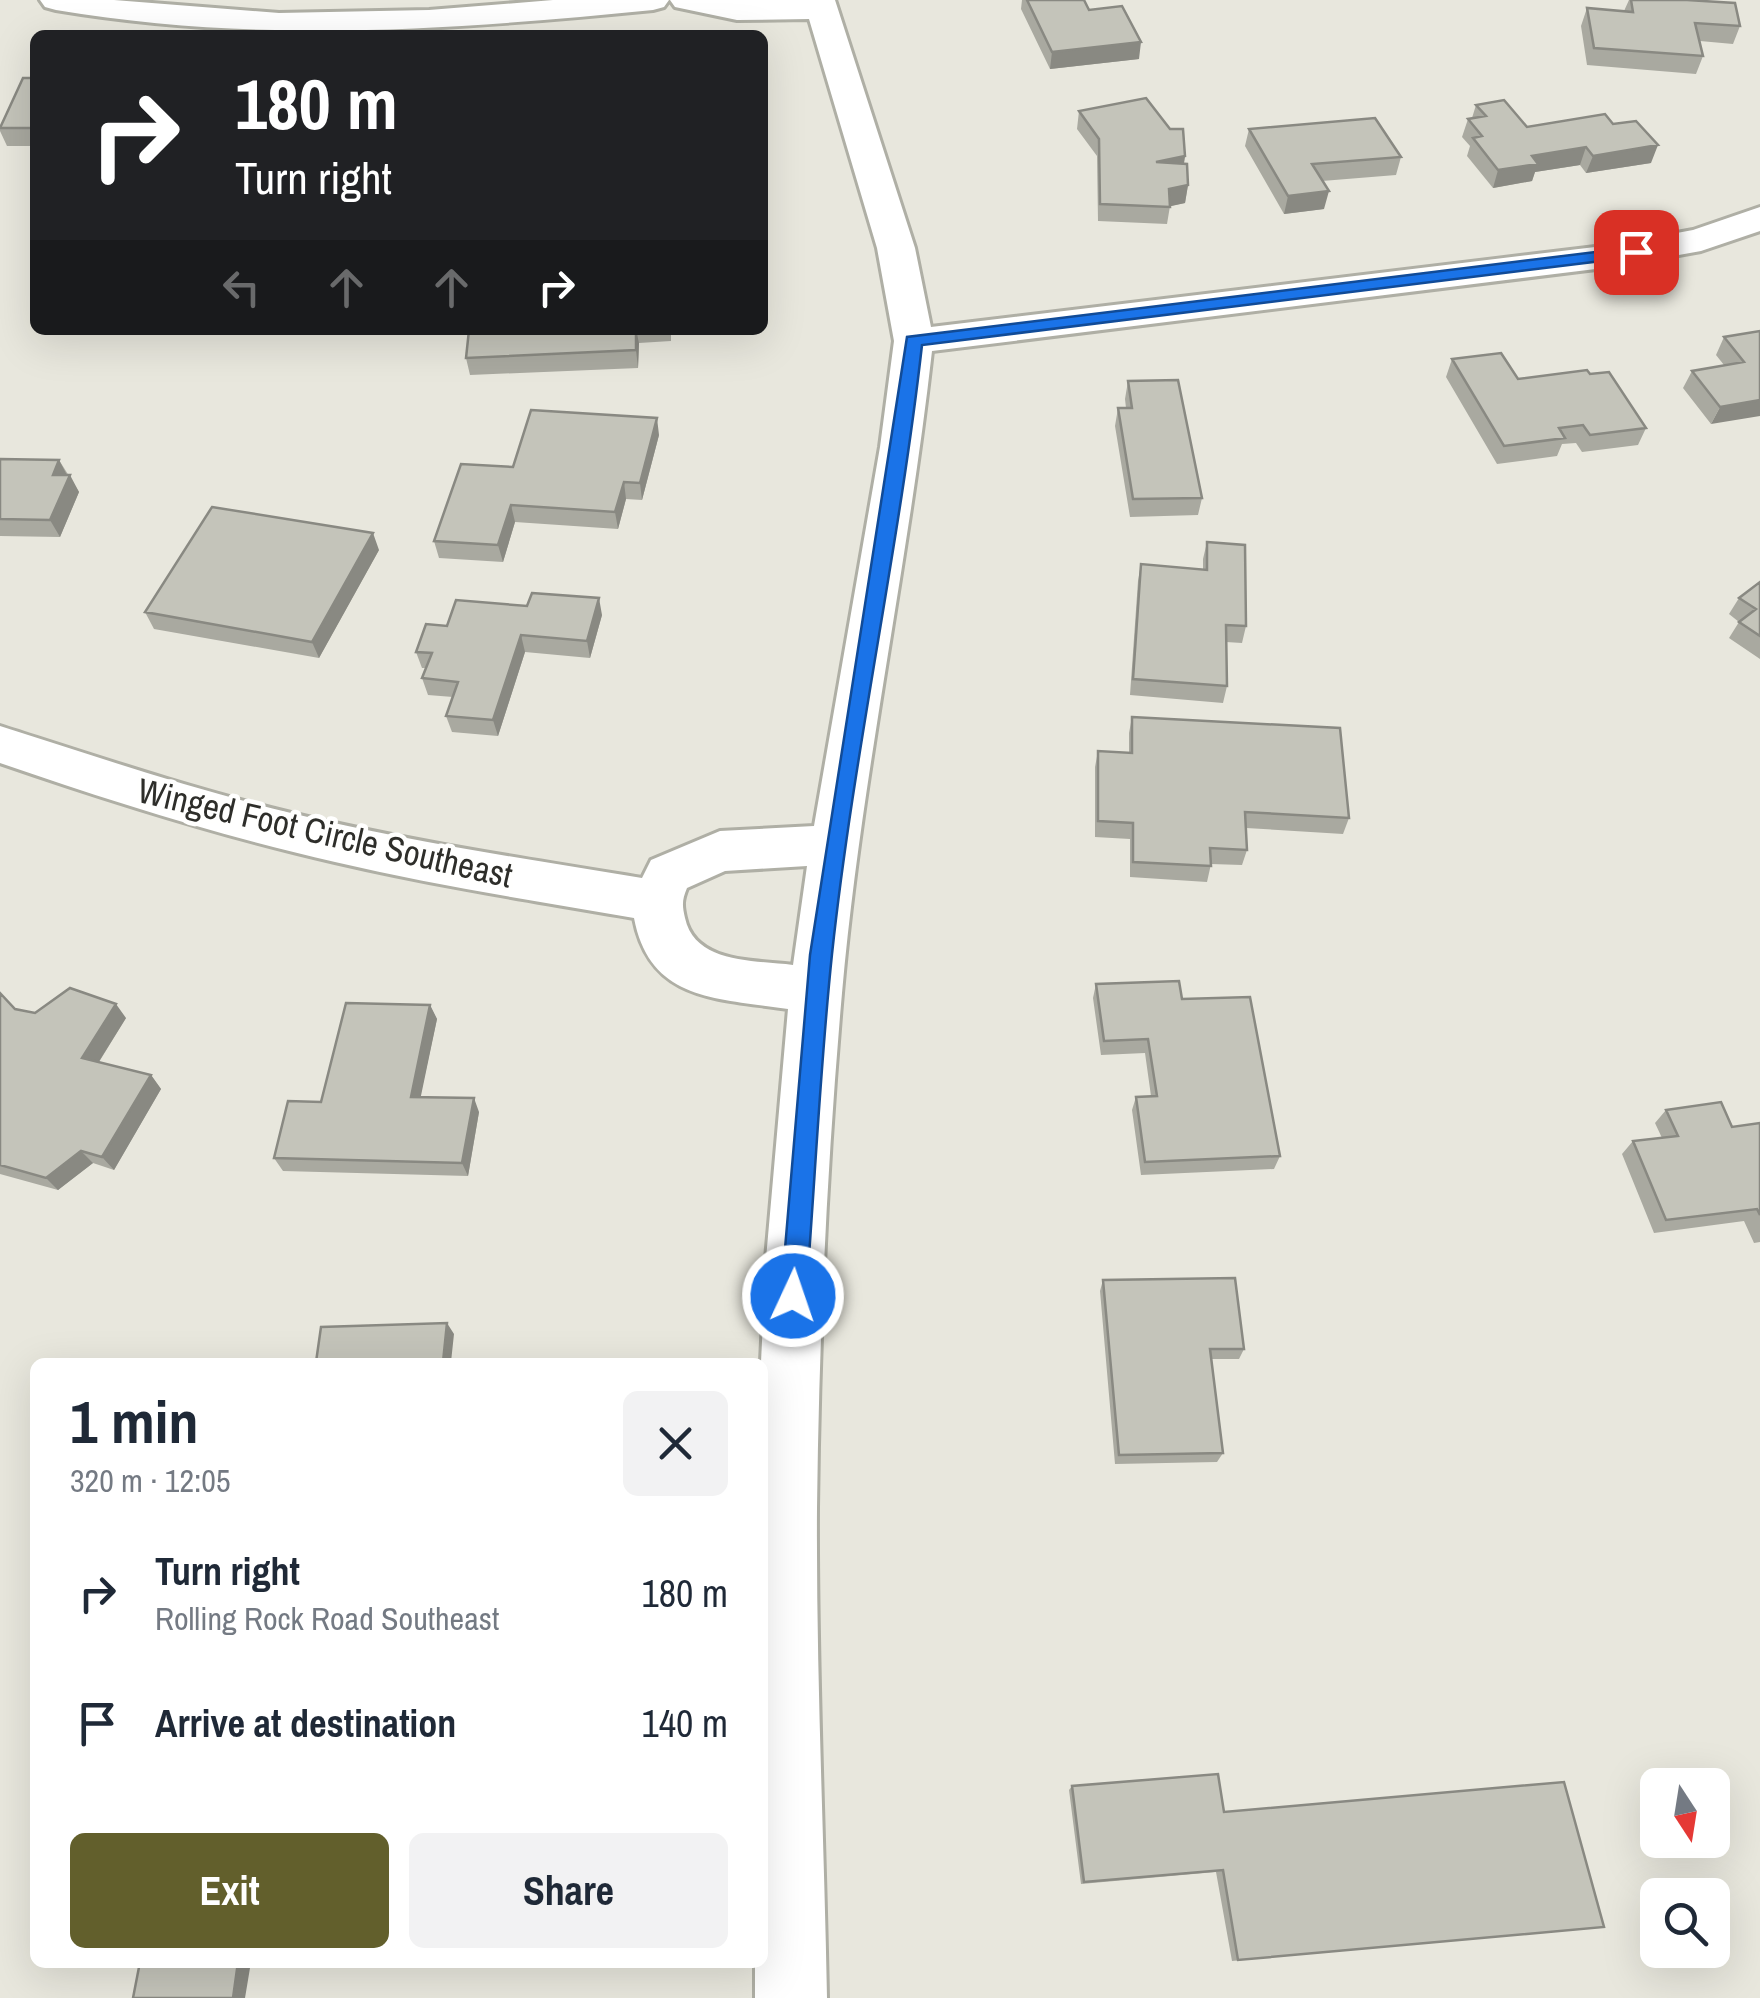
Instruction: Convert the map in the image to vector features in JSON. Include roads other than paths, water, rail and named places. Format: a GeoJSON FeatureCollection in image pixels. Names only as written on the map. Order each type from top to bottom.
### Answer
{"type":"FeatureCollection","features":[{"type":"Feature","properties":{"kind":"street"},"geometry":{"type":"LineString","coordinates":[[56,0],[173,18],[290,24],[500,16],[654,0]]}},
{"type":"Feature","properties":{"kind":"street"},"geometry":{"type":"LineString","coordinates":[[686,0],[727,12],[764,14],[820,4],[896,248],[914,341],[898,464],[835,845],[816,991],[794,1260],[786,1510],[790,1998]]}},
{"type":"Feature","properties":{"kind":"street"},"geometry":{"type":"LineString","coordinates":[[914,341],[1612,256],[1701,240],[1760,218]]}},
{"type":"Feature","properties":{"kind":"street","name":"Winged Foot Circle Southeast"},"geometry":{"type":"LineString","coordinates":[[0,744],[135,791],[290,832],[436,864],[656,901]]}},
{"type":"Feature","properties":{"kind":"street"},"geometry":{"type":"LineString","coordinates":[[816,991],[698,973],[665,946],[656,901],[670,874],[720,851],[835,845]]}}]}
